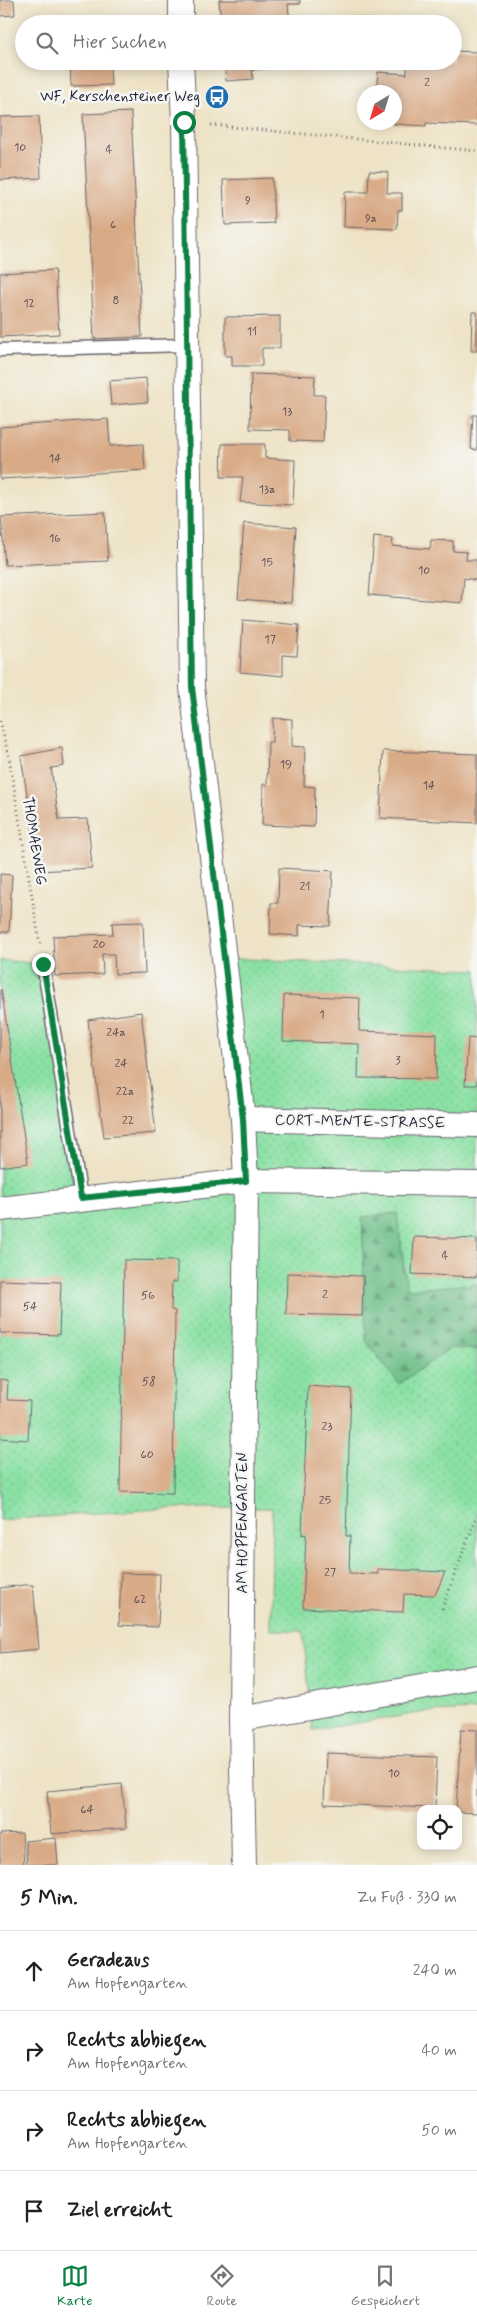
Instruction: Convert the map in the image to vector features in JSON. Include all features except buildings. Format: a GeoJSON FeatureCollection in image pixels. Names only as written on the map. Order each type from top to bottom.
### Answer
{"type":"FeatureCollection","features":[{"type":"Feature","properties":{"kind":"street"},"geometry":{"type":"LineString","coordinates":[[181,0],[181,15]]}},
{"type":"Feature","properties":{"kind":"street","name":"AM HOPFENGARTEN"},"geometry":{"type":"LineString","coordinates":[[181,70],[184,122],[192,687],[243,1119],[246,1181],[241,1719],[244,1865]]}},
{"type":"Feature","properties":{"kind":"street","name":"CORT-MENTE-STRASSE"},"geometry":{"type":"LineString","coordinates":[[243,1119],[477,1125]]}},
{"type":"Feature","properties":{"kind":"street"},"geometry":{"type":"LineString","coordinates":[[0,1209],[81,1198],[246,1181],[477,1184]]}},
{"type":"Feature","properties":{"kind":"street"},"geometry":{"type":"LineString","coordinates":[[241,1719],[477,1677]]}},
{"type":"Feature","properties":{"kind":"lane"},"geometry":{"type":"LineString","coordinates":[[0,350],[187,345]]}},
{"type":"Feature","properties":{"kind":"lane"},"geometry":{"type":"LineString","coordinates":[[43,964],[81,1198]]}},
{"type":"Feature","properties":{"kind":"path"},"geometry":{"type":"LineString","coordinates":[[184,122],[477,151]]}},
{"type":"Feature","properties":{"kind":"path","name":"THOMAEWEG"},"geometry":{"type":"LineString","coordinates":[[0,722],[9,757],[43,964]]}},
{"type":"Feature","properties":{"kind":"path"},"geometry":{"type":"LineString","coordinates":[[442,1609],[477,1515]]}},
{"type":"Feature","properties":{"kind":"green space"},"geometry":{"type":"Polygon","coordinates":[[[224,958],[477,970],[477,1710],[426,1712],[313,1730],[303,1631],[271,1630],[272,1508],[173,1508],[0,1520],[0,960],[43,964],[81,1198],[241,1190],[224,958]]]}},
{"type":"Feature","properties":{"kind":"green space"},"geometry":{"type":"Polygon","coordinates":[[[397,1213],[407,1289],[477,1284],[477,1350],[450,1348],[399,1384],[366,1341],[362,1217],[397,1213]]]}},
{"type":"Feature","properties":{"kind":"place","name":"WF, Kerschensteiner Weg"},"geometry":{"type":"Point","coordinates":[217,97]}},
{"type":"Feature","properties":{"kind":"route"},"geometry":{"type":"LineString","coordinates":[[43,964],[81,1198],[246,1181],[243,1119],[192,687],[184,122]]}}]}
